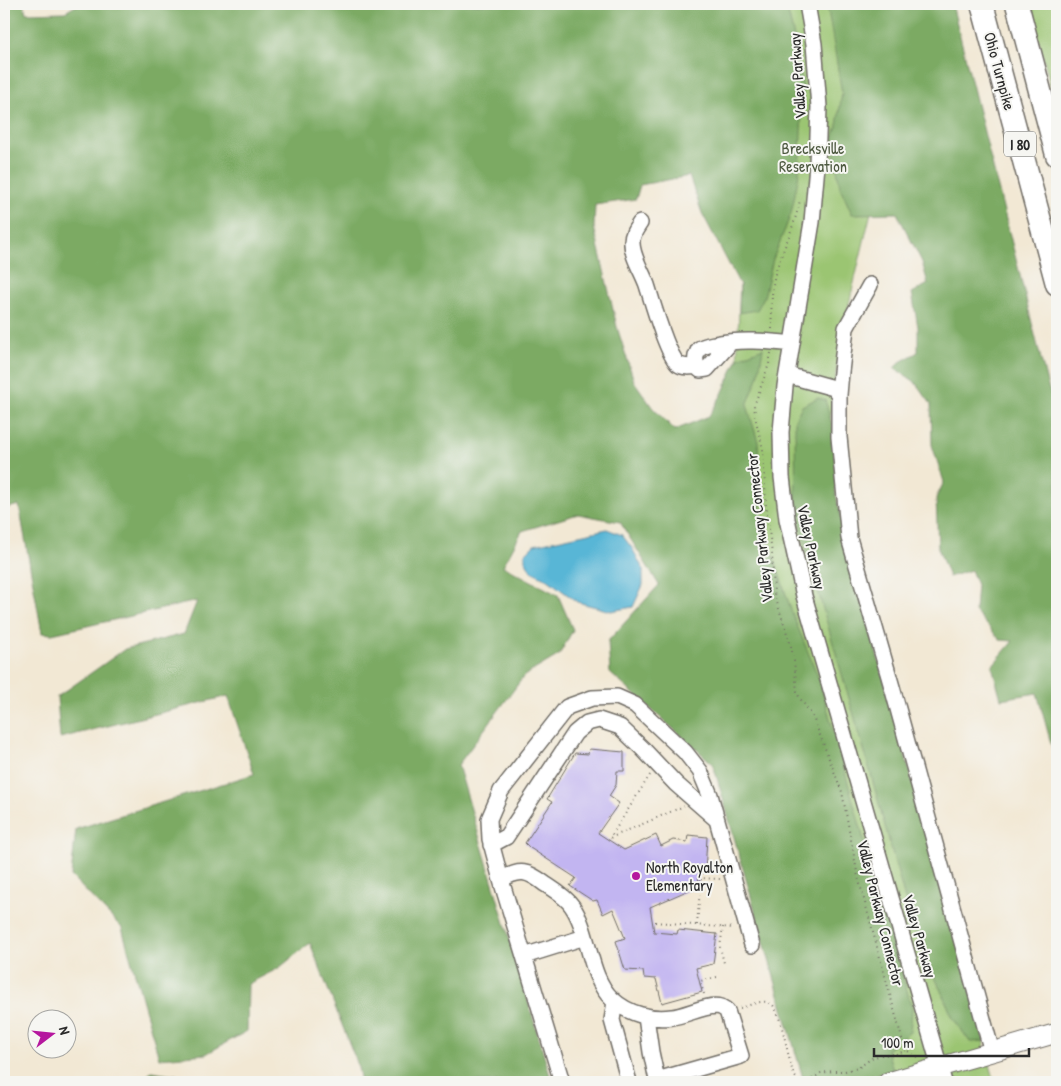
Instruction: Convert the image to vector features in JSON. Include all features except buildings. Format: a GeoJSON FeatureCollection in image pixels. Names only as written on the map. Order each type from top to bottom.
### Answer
{"type":"FeatureCollection","features":[{"type":"Feature","properties":{"kind":"highway","name":"Ohio Turnpike"},"geometry":{"type":"LineString","coordinates":[[982,4],[1057,284]]}},
{"type":"Feature","properties":{"kind":"highway","name":"Ohio Turnpike"},"geometry":{"type":"LineString","coordinates":[[1017,4],[1057,155]]}},
{"type":"Feature","properties":{"kind":"main road"},"geometry":{"type":"LineString","coordinates":[[888,1082],[941,1075],[992,1052],[1057,1033]]}},
{"type":"Feature","properties":{"kind":"street","name":"Valley Parkway"},"geometry":{"type":"LineString","coordinates":[[807,4],[814,44],[819,107],[817,165],[812,222],[787,375],[782,432],[782,477],[787,519],[807,605],[941,1075]]}},
{"type":"Feature","properties":{"kind":"street"},"geometry":{"type":"LineString","coordinates":[[640,223],[633,232],[633,252],[674,360],[680,366],[688,368],[696,366],[695,358],[699,350],[705,346],[747,340],[792,344]]}},
{"type":"Feature","properties":{"kind":"street"},"geometry":{"type":"LineString","coordinates":[[870,285],[846,328],[839,395],[839,437],[849,538],[992,1052]]}},
{"type":"Feature","properties":{"kind":"street"},"geometry":{"type":"LineString","coordinates":[[787,375],[834,388],[839,395]]}},
{"type":"Feature","properties":{"kind":"street"},"geometry":{"type":"LineString","coordinates":[[562,1082],[500,880],[491,845],[488,820],[501,791],[567,708],[592,698],[617,697],[635,705],[685,752],[700,771],[710,795],[752,945]]}},
{"type":"Feature","properties":{"kind":"street"},"geometry":{"type":"LineString","coordinates":[[584,701],[591,722]]}},
{"type":"Feature","properties":{"kind":"street"},"geometry":{"type":"LineString","coordinates":[[491,845],[506,837],[575,733],[587,723],[599,720],[620,727],[676,784],[716,820]]}},
{"type":"Feature","properties":{"kind":"street"},"geometry":{"type":"LineString","coordinates":[[500,880],[518,872],[529,873],[571,904],[581,924],[603,988],[615,1002],[631,1012],[646,1017],[672,1018],[711,1007],[720,1007],[727,1011],[741,1056],[657,1081],[650,1052],[646,1017]]}},
{"type":"Feature","properties":{"kind":"street"},"geometry":{"type":"LineString","coordinates":[[524,956],[585,937]]}},
{"type":"Feature","properties":{"kind":"street"},"geometry":{"type":"LineString","coordinates":[[615,1002],[612,1020],[629,1082]]}},
{"type":"Feature","properties":{"kind":"path","name":"Valley Parkway Connector"},"geometry":{"type":"LineString","coordinates":[[802,194],[798,213],[776,272],[772,300],[772,342],[769,364],[754,406],[763,449],[774,593],[793,653],[799,697],[812,715],[842,792],[858,877],[906,1050]]}},
{"type":"Feature","properties":{"kind":"path"},"geometry":{"type":"LineString","coordinates":[[653,771],[610,838],[686,805]]}},
{"type":"Feature","properties":{"kind":"path"},"geometry":{"type":"LineString","coordinates":[[697,926],[701,878],[724,879]]}},
{"type":"Feature","properties":{"kind":"path"},"geometry":{"type":"LineString","coordinates":[[655,922],[738,928]]}},
{"type":"Feature","properties":{"kind":"path"},"geometry":{"type":"LineString","coordinates":[[723,927],[720,947],[724,963]]}},
{"type":"Feature","properties":{"kind":"path"},"geometry":{"type":"LineString","coordinates":[[704,995],[700,981],[717,977]]}},
{"type":"Feature","properties":{"kind":"path"},"geometry":{"type":"LineString","coordinates":[[734,1008],[742,1008],[762,1002],[770,1002],[775,1006],[793,1073],[802,1082]]}},
{"type":"Feature","properties":{"kind":"path"},"geometry":{"type":"LineString","coordinates":[[808,1082],[822,1074],[858,1068],[872,1058],[896,1054],[906,1050],[919,1058],[920,1062]]}},
{"type":"Feature","properties":{"kind":"green space"},"geometry":{"type":"Polygon","coordinates":[[[4,4],[24,4],[26,13],[65,12],[79,4],[786,4],[796,45],[803,88],[799,174],[791,214],[773,259],[764,297],[757,310],[739,313],[740,285],[702,213],[689,176],[640,185],[636,199],[595,205],[594,227],[617,327],[634,381],[652,407],[675,430],[709,416],[722,394],[738,358],[763,348],[758,378],[747,405],[758,442],[762,521],[792,613],[819,679],[912,1008],[910,1032],[887,1050],[893,1070],[848,1082],[804,1082],[713,764],[610,673],[608,641],[659,585],[620,522],[578,514],[522,531],[503,566],[558,595],[573,630],[559,655],[524,676],[458,765],[552,1082],[361,1082],[357,1063],[310,943],[279,968],[248,984],[247,1031],[206,1054],[159,1058],[122,928],[71,876],[76,829],[254,774],[228,696],[60,738],[57,697],[125,649],[184,634],[197,601],[52,634],[42,633],[19,505],[4,509],[4,4]]]}},
{"type":"Feature","properties":{"kind":"green space","name":"Brecksville Reservation"},"geometry":{"type":"Polygon","coordinates":[[[749,4],[854,4],[883,162],[843,329],[832,398],[830,461],[848,569],[995,1082],[896,1082],[757,595],[735,428],[749,4]]]}},
{"type":"Feature","properties":{"kind":"green space"},"geometry":{"type":"Polygon","coordinates":[[[827,4],[952,4],[1047,383],[1057,414],[1057,765],[1037,693],[1001,699],[992,666],[1013,641],[1000,640],[975,611],[977,585],[971,570],[949,577],[938,548],[936,498],[944,482],[932,445],[931,404],[914,381],[894,368],[900,362],[918,352],[918,327],[912,293],[928,284],[922,262],[897,213],[852,214],[840,187],[832,141],[837,126],[842,93],[827,4]]]}},
{"type":"Feature","properties":{"kind":"green space"},"geometry":{"type":"Polygon","coordinates":[[[1029,4],[1057,4],[1057,110],[1029,4]]]}},
{"type":"Feature","properties":{"kind":"green space"},"geometry":{"type":"Polygon","coordinates":[[[818,398],[825,400],[833,427],[836,494],[846,543],[985,1041],[970,1042],[953,1018],[912,925],[796,510],[795,419],[802,406],[818,398]]]}},
{"type":"Feature","properties":{"kind":"green space"},"geometry":{"type":"Polygon","coordinates":[[[151,1071],[177,1075],[179,1082],[140,1082],[151,1071]]]}},
{"type":"Feature","properties":{"kind":"water"},"geometry":{"type":"Polygon","coordinates":[[[607,529],[622,535],[632,548],[643,569],[643,585],[633,607],[611,611],[577,602],[547,579],[531,571],[525,560],[525,554],[534,545],[607,529]]]}},
{"type":"Feature","properties":{"kind":"place","name":"North Royalton Elementary"},"geometry":{"type":"Point","coordinates":[636,876]}}]}
